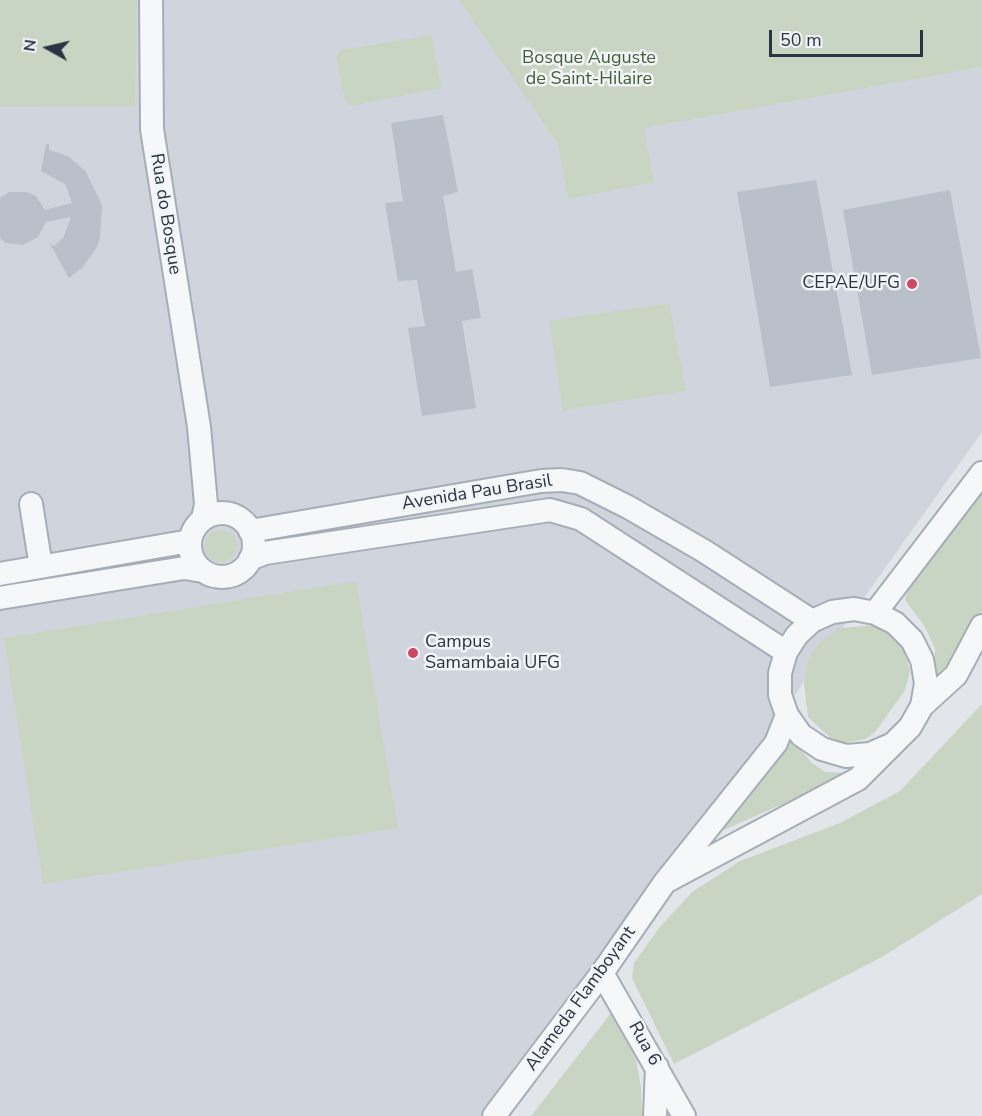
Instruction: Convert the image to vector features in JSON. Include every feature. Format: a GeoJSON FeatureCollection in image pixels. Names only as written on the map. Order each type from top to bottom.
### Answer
{"type":"FeatureCollection","features":[{"type":"Feature","properties":{"kind":"street","name":"Rua do Bosque"},"geometry":{"type":"LineString","coordinates":[[151,0],[152,129],[213,516]]}},
{"type":"Feature","properties":{"kind":"street"},"geometry":{"type":"LineString","coordinates":[[875,613],[982,473]]}},
{"type":"Feature","properties":{"kind":"street","name":"Avenida Pau Brasil"},"geometry":{"type":"LineString","coordinates":[[250,531],[541,481],[562,480],[580,483],[628,507],[704,551],[812,621]]}},
{"type":"Feature","properties":{"kind":"street"},"geometry":{"type":"LineString","coordinates":[[31,504],[41,567]]}},
{"type":"Feature","properties":{"kind":"street","name":"Avenida Pau Brasil"},"geometry":{"type":"LineString","coordinates":[[250,559],[265,553],[550,510],[581,519],[786,652]]}},
{"type":"Feature","properties":{"kind":"street"},"geometry":{"type":"LineString","coordinates":[[0,598],[184,568],[203,571],[211,575],[230,576],[245,567],[250,559],[253,540],[250,531],[237,517],[213,516],[196,526],[190,541],[192,558],[203,571]]}},
{"type":"Feature","properties":{"kind":"street"},"geometry":{"type":"LineString","coordinates":[[0,574],[190,541]]}},
{"type":"Feature","properties":{"kind":"street"},"geometry":{"type":"LineString","coordinates":[[922,706],[926,683],[922,660],[912,640],[896,623],[875,613],[843,610],[812,621],[797,635],[786,652],[780,673],[780,695],[787,716],[801,735],[822,749],[846,756],[870,754],[893,744],[910,727],[922,706],[956,675],[982,626]]}},
{"type":"Feature","properties":{"kind":"street","name":"Alameda Flamboyant"},"geometry":{"type":"LineString","coordinates":[[494,1116],[602,973],[665,882],[776,743],[787,716]]}},
{"type":"Feature","properties":{"kind":"street","name":"Alameda Flamboyant"},"geometry":{"type":"LineString","coordinates":[[665,882],[858,778],[893,744]]}},
{"type":"Feature","properties":{"kind":"street","name":"Rua 6"},"geometry":{"type":"LineString","coordinates":[[602,973],[684,1116]]}},
{"type":"Feature","properties":{"kind":"street"},"geometry":{"type":"LineString","coordinates":[[655,1116],[657,1067]]}},
{"type":"Feature","properties":{"kind":"shaded area","name":"Campus Samambaia UFG"},"geometry":{"type":"Polygon","coordinates":[[[0,0],[982,0],[982,432],[668,873],[487,1116],[0,1116],[0,0]]]}},
{"type":"Feature","properties":{"kind":"green space"},"geometry":{"type":"Polygon","coordinates":[[[0,0],[137,0],[135,106],[0,107],[0,0]]]}},
{"type":"Feature","properties":{"kind":"green space","name":"Bosque Auguste de Saint-Hilaire"},"geometry":{"type":"Polygon","coordinates":[[[459,0],[982,0],[982,67],[644,128],[654,182],[568,199],[558,144],[459,0]]]}},
{"type":"Feature","properties":{"kind":"green space"},"geometry":{"type":"Polygon","coordinates":[[[432,35],[441,88],[351,106],[345,101],[336,57],[341,50],[432,35]]]}},
{"type":"Feature","properties":{"kind":"green space"},"geometry":{"type":"Polygon","coordinates":[[[669,303],[686,391],[563,410],[549,321],[669,303]]]}},
{"type":"Feature","properties":{"kind":"green space"},"geometry":{"type":"Polygon","coordinates":[[[982,492],[982,611],[950,667],[935,682],[935,649],[925,627],[905,600],[908,589],[982,492]]]}},
{"type":"Feature","properties":{"kind":"green space"},"geometry":{"type":"Polygon","coordinates":[[[221,530],[232,535],[237,546],[232,557],[221,562],[210,557],[205,546],[210,535],[221,530]]]}},
{"type":"Feature","properties":{"kind":"green space"},"geometry":{"type":"Polygon","coordinates":[[[356,581],[398,828],[43,884],[4,638],[356,581]]]}},
{"type":"Feature","properties":{"kind":"green space"},"geometry":{"type":"Polygon","coordinates":[[[878,625],[896,636],[905,652],[910,671],[905,690],[876,731],[866,739],[837,744],[808,717],[804,684],[808,659],[819,643],[839,628],[878,625]]]}},
{"type":"Feature","properties":{"kind":"green space"},"geometry":{"type":"Polygon","coordinates":[[[982,704],[982,894],[882,957],[674,1064],[632,978],[634,963],[659,928],[692,892],[740,861],[840,823],[900,791],[982,704]]]}},
{"type":"Feature","properties":{"kind":"green space"},"geometry":{"type":"Polygon","coordinates":[[[791,742],[795,743],[812,763],[825,772],[853,773],[717,833],[791,742]]]}},
{"type":"Feature","properties":{"kind":"green space"},"geometry":{"type":"Polygon","coordinates":[[[611,1013],[636,1059],[641,1088],[642,1116],[531,1116],[611,1013]]]}},
{"type":"Feature","properties":{"kind":"building"},"geometry":{"type":"Polygon","coordinates":[[[443,115],[458,192],[443,196],[456,272],[472,269],[481,318],[462,321],[476,408],[422,416],[408,328],[425,326],[417,280],[398,281],[385,203],[403,201],[391,123],[443,115]]]}},
{"type":"Feature","properties":{"kind":"building"},"geometry":{"type":"Polygon","coordinates":[[[46,144],[49,144],[49,150],[68,156],[86,172],[102,205],[97,247],[82,268],[69,278],[49,242],[54,246],[63,238],[71,217],[46,222],[38,237],[23,245],[6,243],[0,238],[0,198],[9,192],[27,192],[36,196],[45,210],[72,203],[65,184],[41,171],[46,144]]]}},
{"type":"Feature","properties":{"kind":"building","name":"CEPAE/UFG"},"geometry":{"type":"Polygon","coordinates":[[[816,180],[852,375],[770,387],[737,192],[816,180]]]}},
{"type":"Feature","properties":{"kind":"building","name":"CEPAE/UFG"},"geometry":{"type":"Polygon","coordinates":[[[950,190],[981,358],[872,375],[843,210],[950,190]]]}},
{"type":"Feature","properties":{"kind":"place","name":"CEPAE/UFG"},"geometry":{"type":"Point","coordinates":[912,284]}},
{"type":"Feature","properties":{"kind":"place","name":"Campus Samambaia UFG"},"geometry":{"type":"Point","coordinates":[413,653]}}]}
